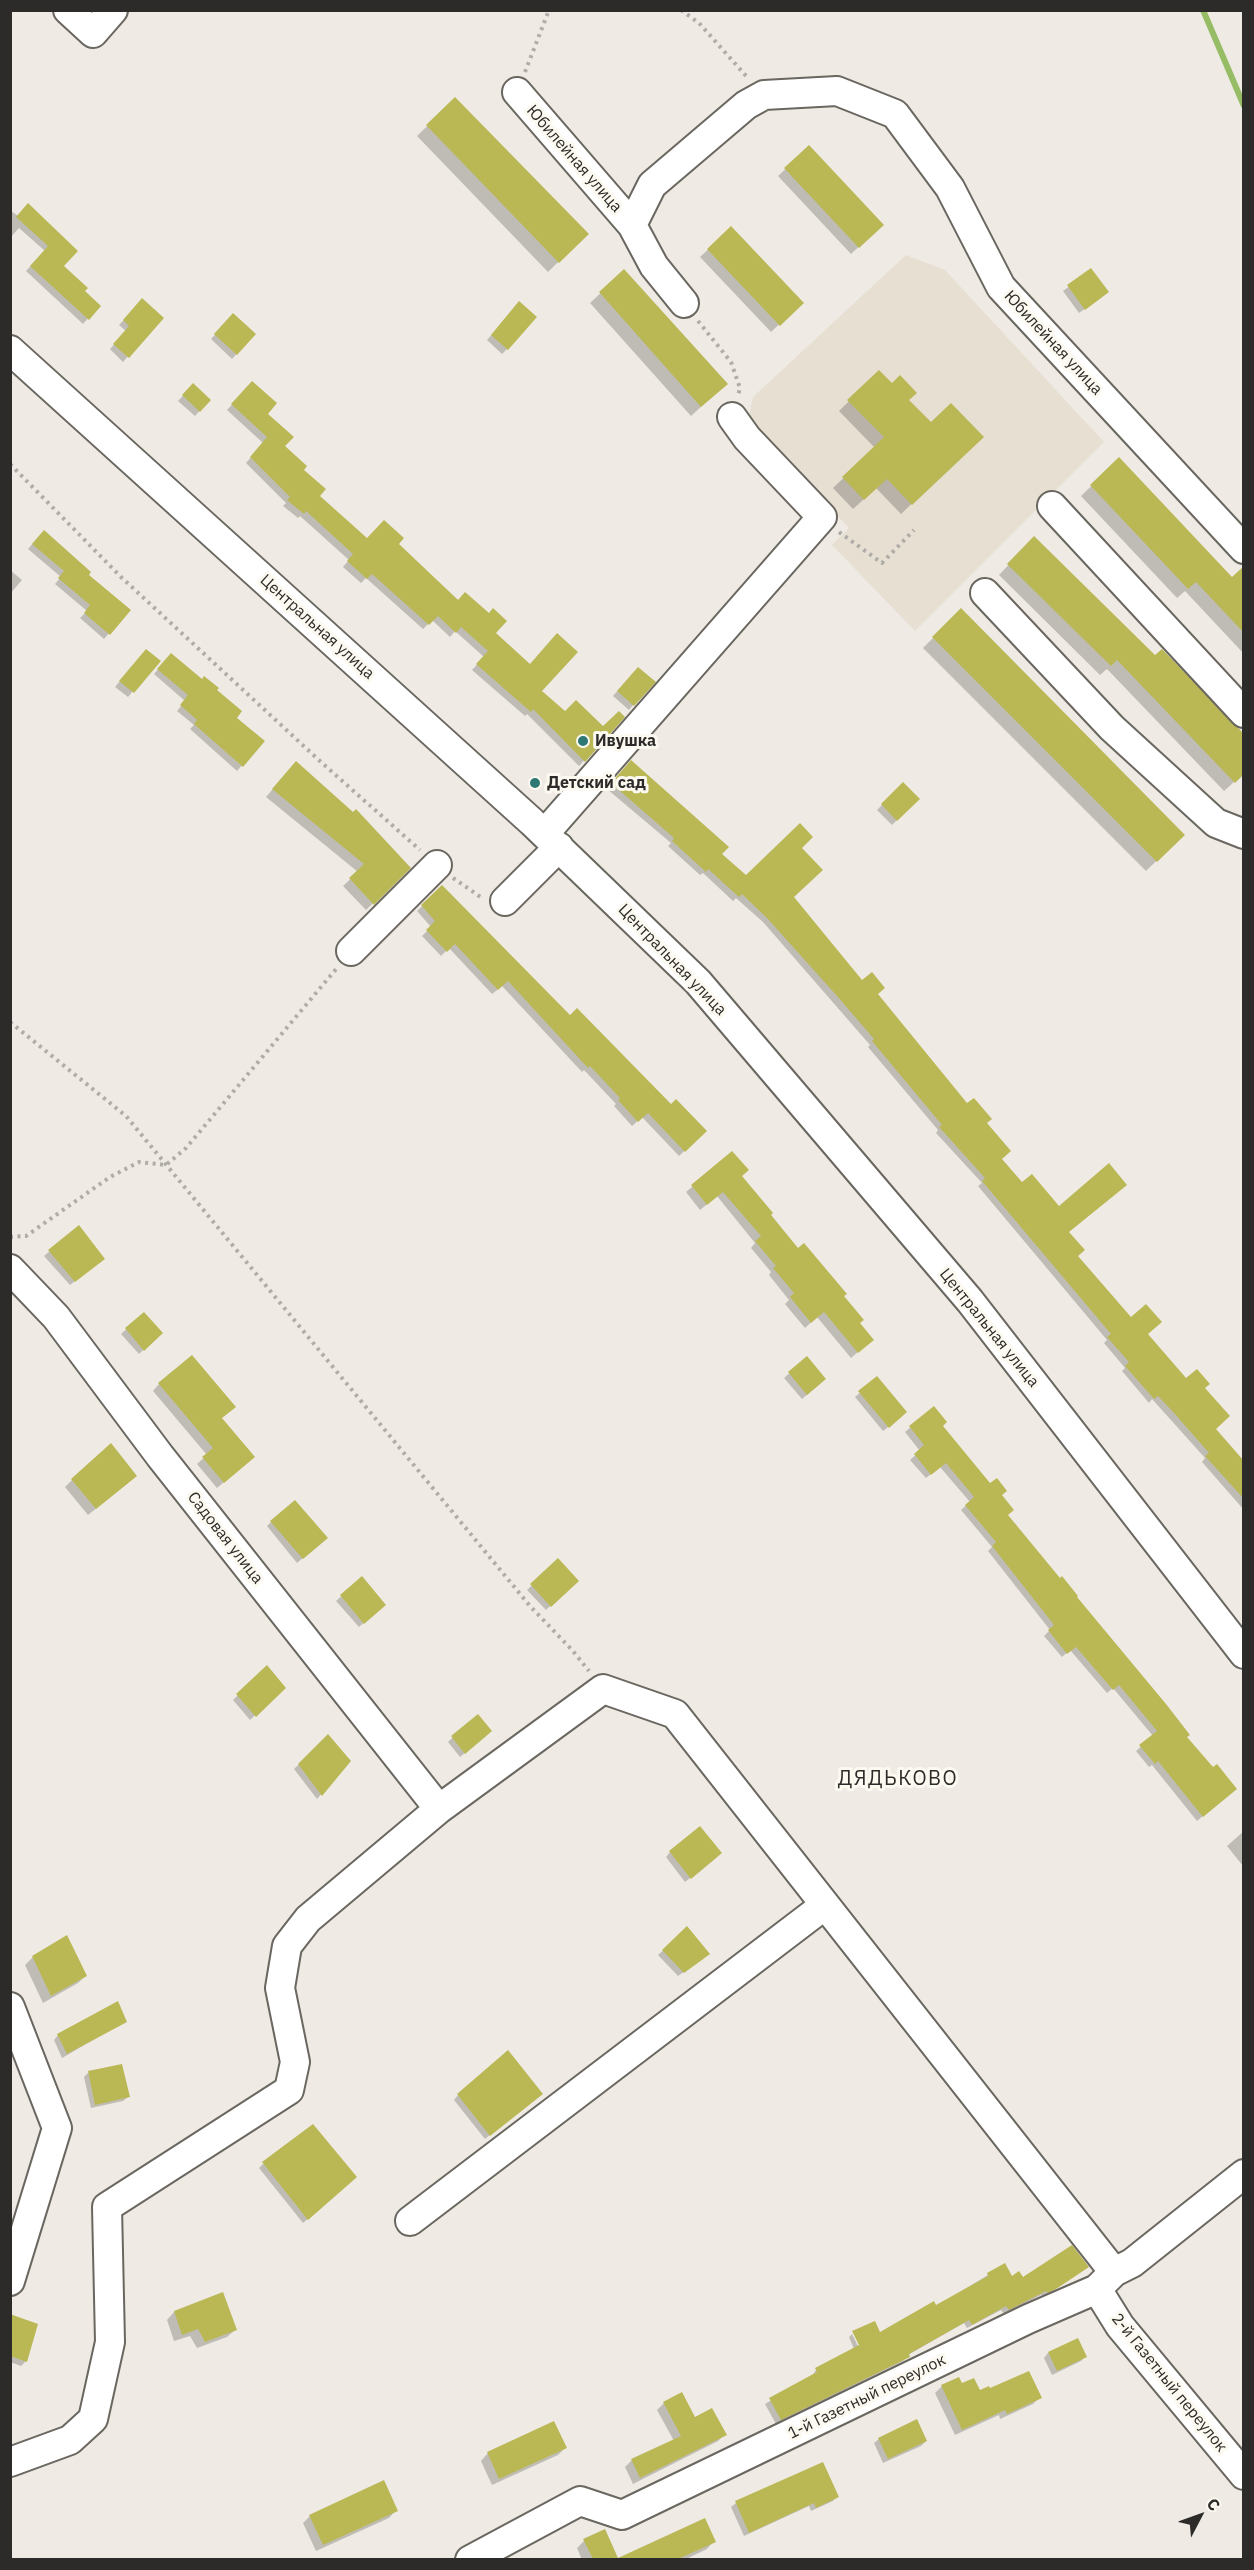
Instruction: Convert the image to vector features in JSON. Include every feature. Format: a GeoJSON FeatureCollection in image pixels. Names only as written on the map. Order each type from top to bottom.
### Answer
{"type":"FeatureCollection","features":[{"type":"Feature","properties":{"kind":"street"},"geometry":{"type":"LineString","coordinates":[[68,10],[93,33],[113,10]]}},
{"type":"Feature","properties":{"kind":"street","name":"Юбилейная улица"},"geometry":{"type":"LineString","coordinates":[[632,225],[652,185],[738,112],[764,95],[837,91],[895,114],[950,188],[1001,287],[1244,549]]}},
{"type":"Feature","properties":{"kind":"street","name":"Юбилейная улица"},"geometry":{"type":"LineString","coordinates":[[517,92],[632,225],[654,266],[684,303]]}},
{"type":"Feature","properties":{"kind":"street","name":"Центральная улица"},"geometry":{"type":"LineString","coordinates":[[10,350],[552,840],[698,982],[970,1301],[1244,1654]]}},
{"type":"Feature","properties":{"kind":"street"},"geometry":{"type":"LineString","coordinates":[[497,902],[552,840],[822,517],[747,438],[732,417]]}},
{"type":"Feature","properties":{"kind":"street"},"geometry":{"type":"LineString","coordinates":[[1052,506],[1244,714]]}},
{"type":"Feature","properties":{"kind":"street"},"geometry":{"type":"LineString","coordinates":[[985,593],[1112,728],[1216,823],[1244,834]]}},
{"type":"Feature","properties":{"kind":"street"},"geometry":{"type":"LineString","coordinates":[[351,951],[437,865]]}},
{"type":"Feature","properties":{"kind":"street","name":"Садовая улица"},"geometry":{"type":"LineString","coordinates":[[10,1269],[56,1317],[160,1456],[439,1809]]}},
{"type":"Feature","properties":{"kind":"street"},"geometry":{"type":"LineString","coordinates":[[10,2462],[70,2440],[93,2419],[110,2342],[107,2207],[289,2090],[295,2062],[280,1988],[287,1946],[308,1919],[439,1809],[603,1689]]}},
{"type":"Feature","properties":{"kind":"street","name":"2-й Газетный переулок"},"geometry":{"type":"LineString","coordinates":[[603,1689],[675,1714],[825,1905],[1105,2280],[1120,2326],[1244,2475]]}},
{"type":"Feature","properties":{"kind":"street"},"geometry":{"type":"LineString","coordinates":[[410,2221],[825,1905]]}},
{"type":"Feature","properties":{"kind":"street"},"geometry":{"type":"LineString","coordinates":[[10,2007],[57,2128],[20,2224],[10,2281]]}},
{"type":"Feature","properties":{"kind":"street","name":"1-й Газетный переулок"},"geometry":{"type":"LineString","coordinates":[[470,2559],[579,2501],[622,2515],[1028,2319],[1105,2280],[1132,2263],[1244,2174]]}},
{"type":"Feature","properties":{"kind":"path"},"geometry":{"type":"LineString","coordinates":[[517,92],[549,10]]}},
{"type":"Feature","properties":{"kind":"path"},"geometry":{"type":"LineString","coordinates":[[681,10],[699,23],[764,95]]}},
{"type":"Feature","properties":{"kind":"path"},"geometry":{"type":"LineString","coordinates":[[684,303],[731,362],[740,388],[732,417]]}},
{"type":"Feature","properties":{"kind":"path"},"geometry":{"type":"LineString","coordinates":[[10,464],[121,577],[321,762],[437,865],[497,902]]}},
{"type":"Feature","properties":{"kind":"path"},"geometry":{"type":"LineString","coordinates":[[822,517],[842,535],[882,563],[914,530]]}},
{"type":"Feature","properties":{"kind":"path"},"geometry":{"type":"LineString","coordinates":[[10,1237],[26,1236],[110,1177],[139,1162],[166,1165],[186,1148],[351,951]]}},
{"type":"Feature","properties":{"kind":"path"},"geometry":{"type":"LineString","coordinates":[[10,1022],[126,1116],[530,1606],[572,1650],[603,1689]]}},
{"type":"Feature","properties":{"kind":"shaded area"},"geometry":{"type":"Polygon","coordinates":[[[906,255],[945,270],[1104,442],[915,631],[832,545],[849,528],[748,421],[753,397],[906,255]]]}},
{"type":"Feature","properties":{"kind":"building"},"geometry":{"type":"Polygon","coordinates":[[[455,97],[589,234],[559,263],[426,125],[455,97]]]}},
{"type":"Feature","properties":{"kind":"building"},"geometry":{"type":"Polygon","coordinates":[[[809,145],[884,225],[859,248],[784,168],[809,145]]]}},
{"type":"Feature","properties":{"kind":"building"},"geometry":{"type":"Polygon","coordinates":[[[28,203],[78,251],[64,266],[88,288],[85,291],[101,306],[89,320],[30,266],[48,246],[16,217],[28,203]]]}},
{"type":"Feature","properties":{"kind":"building"},"geometry":{"type":"Polygon","coordinates":[[[731,226],[804,303],[780,326],[707,249],[731,226]]]}},
{"type":"Feature","properties":{"kind":"building"},"geometry":{"type":"Polygon","coordinates":[[[1091,268],[1109,292],[1085,310],[1067,285],[1091,268]]]}},
{"type":"Feature","properties":{"kind":"building"},"geometry":{"type":"Polygon","coordinates":[[[624,269],[728,384],[701,407],[599,292],[624,269]]]}},
{"type":"Feature","properties":{"kind":"building"},"geometry":{"type":"Polygon","coordinates":[[[142,298],[164,318],[129,358],[113,344],[129,326],[123,320],[142,298]]]}},
{"type":"Feature","properties":{"kind":"building"},"geometry":{"type":"Polygon","coordinates":[[[519,301],[537,317],[508,350],[491,335],[519,301]]]}},
{"type":"Feature","properties":{"kind":"building"},"geometry":{"type":"Polygon","coordinates":[[[233,313],[256,334],[237,355],[214,334],[233,313]]]}},
{"type":"Feature","properties":{"kind":"building"},"geometry":{"type":"Polygon","coordinates":[[[879,370],[892,383],[900,375],[917,393],[909,400],[931,422],[951,403],[984,437],[912,505],[887,479],[864,500],[842,477],[884,437],[847,400],[879,370]]]}},
{"type":"Feature","properties":{"kind":"building"},"geometry":{"type":"Polygon","coordinates":[[[252,381],[277,403],[268,414],[294,437],[285,446],[307,466],[304,470],[326,489],[320,496],[367,538],[384,520],[404,538],[399,544],[458,600],[465,592],[489,613],[493,608],[507,621],[496,633],[530,664],[557,633],[578,652],[542,691],[565,711],[576,700],[603,726],[619,711],[625,717],[585,762],[533,709],[531,712],[476,664],[488,651],[461,627],[456,633],[438,616],[429,625],[372,574],[367,579],[347,561],[353,554],[306,511],[304,514],[287,500],[290,497],[250,457],[267,437],[231,404],[252,381]]]}},
{"type":"Feature","properties":{"kind":"building"},"geometry":{"type":"Polygon","coordinates":[[[193,383],[211,400],[200,412],[182,395],[193,383]]]}},
{"type":"Feature","properties":{"kind":"building"},"geometry":{"type":"Polygon","coordinates":[[[1119,457],[1232,577],[1244,566],[1244,633],[1196,582],[1188,589],[1090,485],[1119,457]]]}},
{"type":"Feature","properties":{"kind":"building"},"geometry":{"type":"Polygon","coordinates":[[[44,530],[91,572],[89,575],[131,610],[110,635],[84,613],[90,605],[58,578],[64,571],[32,544],[44,530]]]}},
{"type":"Feature","properties":{"kind":"building"},"geometry":{"type":"Polygon","coordinates":[[[1034,536],[1155,655],[1162,649],[1244,734],[1244,774],[1235,783],[1117,660],[1111,666],[1007,564],[1034,536]]]}},
{"type":"Feature","properties":{"kind":"building"},"geometry":{"type":"Polygon","coordinates":[[[961,608],[1185,835],[1157,862],[932,637],[961,608]]]}},
{"type":"Feature","properties":{"kind":"building"},"geometry":{"type":"Polygon","coordinates":[[[146,649],[161,661],[134,693],[119,681],[146,649]]]}},
{"type":"Feature","properties":{"kind":"building"},"geometry":{"type":"Polygon","coordinates":[[[171,653],[202,679],[204,676],[219,688],[217,690],[242,711],[237,718],[265,741],[243,767],[194,724],[197,720],[180,705],[188,695],[157,669],[171,653]]]}},
{"type":"Feature","properties":{"kind":"building"},"geometry":{"type":"Polygon","coordinates":[[[638,667],[656,682],[634,706],[617,691],[638,667]]]}},
{"type":"Feature","properties":{"kind":"building"},"geometry":{"type":"Polygon","coordinates":[[[631,760],[729,847],[722,854],[746,875],[800,823],[813,837],[802,848],[823,870],[794,897],[862,980],[872,972],[885,988],[878,994],[967,1103],[974,1098],[992,1119],[987,1123],[1011,1151],[1002,1159],[1022,1182],[1032,1174],[1059,1206],[1109,1163],[1127,1185],[1069,1232],[1085,1250],[1078,1256],[1131,1317],[1146,1304],[1162,1322],[1148,1334],[1186,1378],[1197,1369],[1210,1384],[1205,1388],[1230,1416],[1216,1429],[1244,1461],[1244,1499],[1205,1456],[1209,1453],[1175,1414],[1158,1396],[1154,1399],[1125,1366],[1129,1362],[1107,1337],[1111,1334],[982,1181],[985,1178],[939,1127],[942,1125],[837,996],[767,918],[742,894],[739,897],[708,869],[706,872],[672,841],[674,838],[611,783],[631,760]]]}},
{"type":"Feature","properties":{"kind":"building"},"geometry":{"type":"Polygon","coordinates":[[[296,761],[353,812],[356,809],[411,868],[374,905],[349,878],[364,864],[272,789],[296,761]]]}},
{"type":"Feature","properties":{"kind":"building"},"geometry":{"type":"Polygon","coordinates":[[[903,782],[920,799],[897,821],[881,804],[903,782]]]}},
{"type":"Feature","properties":{"kind":"building"},"geometry":{"type":"Polygon","coordinates":[[[442,885],[570,1015],[577,1008],[671,1104],[676,1099],[707,1131],[685,1152],[648,1113],[638,1122],[618,1100],[620,1098],[590,1066],[588,1068],[508,981],[498,990],[455,944],[447,952],[426,930],[435,921],[421,905],[442,885]]]}},
{"type":"Feature","properties":{"kind":"building"},"geometry":{"type":"Polygon","coordinates":[[[732,1151],[749,1170],[742,1176],[773,1213],[771,1215],[798,1248],[804,1243],[847,1294],[844,1296],[864,1320],[860,1323],[874,1340],[858,1353],[824,1312],[811,1323],[790,1297],[794,1293],[773,1268],[776,1266],[755,1241],[761,1236],[723,1192],[707,1205],[691,1185],[732,1151]]]}},
{"type":"Feature","properties":{"kind":"building"},"geometry":{"type":"Polygon","coordinates":[[[79,1225],[105,1259],[75,1282],[48,1250],[79,1225]]]}},
{"type":"Feature","properties":{"kind":"building"},"geometry":{"type":"Polygon","coordinates":[[[144,1312],[163,1333],[144,1351],[125,1328],[144,1312]]]}},
{"type":"Feature","properties":{"kind":"building"},"geometry":{"type":"Polygon","coordinates":[[[192,1355],[236,1407],[222,1418],[255,1457],[224,1483],[202,1457],[213,1448],[158,1383],[192,1355]]]}},
{"type":"Feature","properties":{"kind":"building"},"geometry":{"type":"Polygon","coordinates":[[[807,1356],[826,1379],[807,1395],[788,1372],[807,1356]]]}},
{"type":"Feature","properties":{"kind":"building"},"geometry":{"type":"Polygon","coordinates":[[[877,1376],[907,1412],[889,1428],[858,1391],[877,1376]]]}},
{"type":"Feature","properties":{"kind":"building"},"geometry":{"type":"Polygon","coordinates":[[[934,1406],[947,1422],[943,1426],[990,1483],[997,1478],[1007,1491],[1002,1495],[1014,1510],[1008,1515],[1060,1578],[1062,1576],[1166,1704],[1190,1735],[1187,1737],[1213,1767],[1217,1764],[1237,1789],[1203,1817],[1158,1761],[1155,1764],[1139,1745],[1157,1731],[1119,1685],[1113,1690],[1076,1647],[1067,1654],[1048,1630],[1054,1625],[992,1546],[996,1542],[965,1505],[974,1497],[946,1463],[931,1475],[914,1454],[924,1445],[909,1426],[934,1406]]]}},
{"type":"Feature","properties":{"kind":"building"},"geometry":{"type":"Polygon","coordinates":[[[111,1443],[137,1476],[96,1509],[71,1479],[111,1443]]]}},
{"type":"Feature","properties":{"kind":"building"},"geometry":{"type":"Polygon","coordinates":[[[295,1500],[328,1538],[303,1559],[270,1521],[295,1500]]]}},
{"type":"Feature","properties":{"kind":"building"},"geometry":{"type":"Polygon","coordinates":[[[558,1558],[579,1581],[551,1607],[530,1584],[558,1558]]]}},
{"type":"Feature","properties":{"kind":"building"},"geometry":{"type":"Polygon","coordinates":[[[362,1576],[386,1605],[364,1624],[340,1595],[362,1576]]]}},
{"type":"Feature","properties":{"kind":"building"},"geometry":{"type":"Polygon","coordinates":[[[267,1665],[286,1688],[256,1717],[236,1694],[267,1665]]]}},
{"type":"Feature","properties":{"kind":"building"},"geometry":{"type":"Polygon","coordinates":[[[478,1714],[492,1731],[465,1754],[451,1736],[478,1714]]]}},
{"type":"Feature","properties":{"kind":"building"},"geometry":{"type":"Polygon","coordinates":[[[328,1734],[351,1761],[322,1796],[298,1764],[328,1734]]]}},
{"type":"Feature","properties":{"kind":"building"},"geometry":{"type":"Polygon","coordinates":[[[700,1826],[722,1853],[691,1879],[669,1851],[700,1826]]]}},
{"type":"Feature","properties":{"kind":"building"},"geometry":{"type":"Polygon","coordinates":[[[687,1926],[710,1954],[684,1973],[662,1950],[687,1926]]]}},
{"type":"Feature","properties":{"kind":"building"},"geometry":{"type":"Polygon","coordinates":[[[67,1935],[87,1976],[51,1996],[32,1956],[67,1935]]]}},
{"type":"Feature","properties":{"kind":"building"},"geometry":{"type":"Polygon","coordinates":[[[118,2001],[127,2022],[67,2054],[57,2034],[118,2001]]]}},
{"type":"Feature","properties":{"kind":"building"},"geometry":{"type":"Polygon","coordinates":[[[508,2050],[543,2094],[490,2136],[457,2094],[508,2050]]]}},
{"type":"Feature","properties":{"kind":"building"},"geometry":{"type":"Polygon","coordinates":[[[122,2064],[130,2097],[95,2105],[88,2071],[122,2064]]]}},
{"type":"Feature","properties":{"kind":"building"},"geometry":{"type":"Polygon","coordinates":[[[313,2124],[357,2177],[308,2220],[262,2162],[313,2124]]]}},
{"type":"Feature","properties":{"kind":"building"},"geometry":{"type":"Polygon","coordinates":[[[1072,2245],[1089,2267],[1056,2289],[1048,2293],[1046,2291],[1009,2310],[1006,2306],[972,2325],[969,2320],[909,2354],[910,2357],[781,2420],[769,2398],[817,2372],[815,2368],[859,2345],[852,2331],[875,2321],[880,2332],[934,2301],[936,2305],[988,2276],[987,2273],[1005,2263],[1012,2276],[1019,2271],[1023,2277],[1072,2245]]]}},
{"type":"Feature","properties":{"kind":"building"},"geometry":{"type":"Polygon","coordinates":[[[223,2292],[237,2330],[205,2342],[198,2329],[182,2335],[174,2311],[223,2292]]]}},
{"type":"Feature","properties":{"kind":"building"},"geometry":{"type":"Polygon","coordinates":[[[10,2314],[38,2324],[27,2362],[10,2356],[10,2314]]]}},
{"type":"Feature","properties":{"kind":"building"},"geometry":{"type":"Polygon","coordinates":[[[1078,2338],[1087,2357],[1057,2371],[1048,2352],[1078,2338]]]}},
{"type":"Feature","properties":{"kind":"building"},"geometry":{"type":"Polygon","coordinates":[[[1029,2371],[1042,2398],[1007,2414],[1005,2410],[962,2430],[941,2385],[959,2377],[962,2383],[974,2378],[980,2390],[1029,2371]]]}},
{"type":"Feature","properties":{"kind":"building"},"geometry":{"type":"Polygon","coordinates":[[[682,2392],[695,2417],[712,2408],[727,2435],[640,2478],[631,2459],[681,2436],[663,2402],[682,2392]]]}},
{"type":"Feature","properties":{"kind":"building"},"geometry":{"type":"Polygon","coordinates":[[[917,2419],[927,2441],[888,2459],[878,2438],[917,2419]]]}},
{"type":"Feature","properties":{"kind":"building"},"geometry":{"type":"Polygon","coordinates":[[[554,2421],[567,2448],[499,2479],[487,2452],[554,2421]]]}},
{"type":"Feature","properties":{"kind":"building"},"geometry":{"type":"Polygon","coordinates":[[[823,2462],[839,2497],[816,2508],[814,2503],[749,2533],[735,2501],[823,2462]]]}},
{"type":"Feature","properties":{"kind":"building"},"geometry":{"type":"Polygon","coordinates":[[[384,2480],[398,2511],[323,2545],[309,2515],[384,2480]]]}},
{"type":"Feature","properties":{"kind":"building"},"geometry":{"type":"Polygon","coordinates":[[[705,2518],[716,2542],[678,2559],[593,2559],[583,2539],[605,2529],[618,2558],[705,2518]]]}},
{"type":"Feature","properties":{"kind":"waterway"},"geometry":{"type":"LineString","coordinates":[[1203,10],[1244,106]]}},
{"type":"Feature","properties":{"kind":"place","name":"Ивушка"},"geometry":{"type":"Point","coordinates":[583,741]}},
{"type":"Feature","properties":{"kind":"place","name":"Детский сад"},"geometry":{"type":"Point","coordinates":[535,783]}},
{"type":"Feature","properties":{"kind":"district","name":"ДЯДЬКОВО"},"geometry":{"type":"Point","coordinates":[898,1779]}}]}
